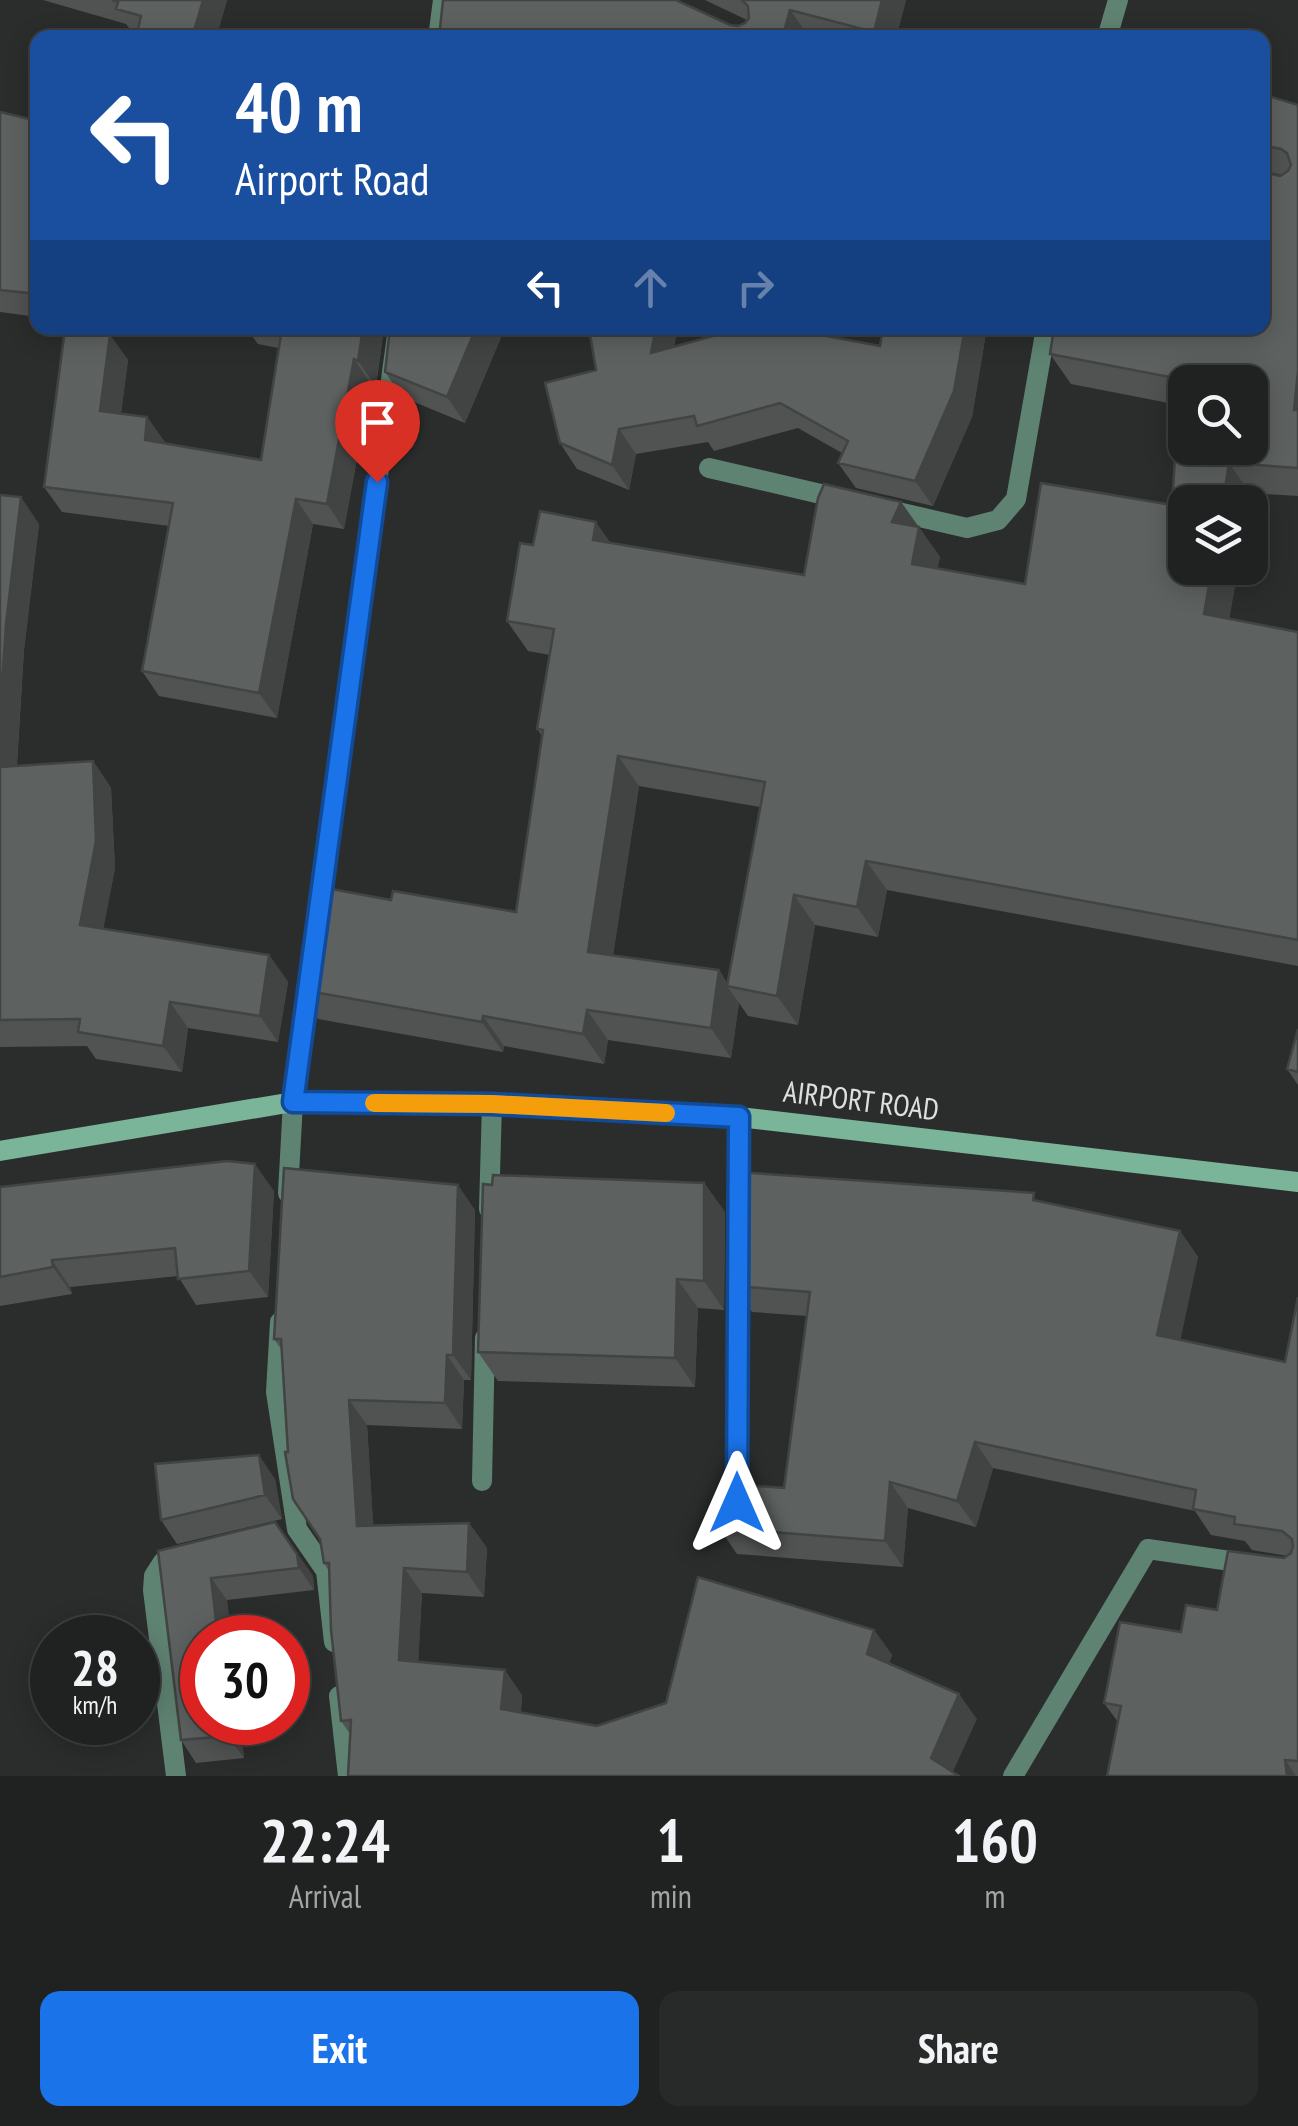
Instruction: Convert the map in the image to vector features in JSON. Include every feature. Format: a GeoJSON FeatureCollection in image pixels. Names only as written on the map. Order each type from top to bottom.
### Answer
{"type":"FeatureCollection","features":[{"type":"Feature","properties":{"kind":"street"},"geometry":{"type":"LineString","coordinates":[[439,30],[443,0]]}},
{"type":"Feature","properties":{"kind":"street"},"geometry":{"type":"LineString","coordinates":[[1109,30],[1118,0]]}},
{"type":"Feature","properties":{"kind":"street"},"geometry":{"type":"LineString","coordinates":[[317,928],[397,335]]}},
{"type":"Feature","properties":{"kind":"street"},"geometry":{"type":"LineString","coordinates":[[709,468],[966,528],[998,520],[1016,499],[1045,335]]}},
{"type":"Feature","properties":{"kind":"street"},"geometry":{"type":"LineString","coordinates":[[286,1218],[293,1102],[312,966]]}},
{"type":"Feature","properties":{"kind":"street","name":"AIRPORT ROAD"},"geometry":{"type":"LineString","coordinates":[[0,1152],[293,1102],[492,1104],[739,1117],[1298,1182]]}},
{"type":"Feature","properties":{"kind":"street"},"geometry":{"type":"LineString","coordinates":[[488,1223],[492,1104]]}},
{"type":"Feature","properties":{"kind":"street"},"geometry":{"type":"LineString","coordinates":[[739,1117],[739,1214]]}},
{"type":"Feature","properties":{"kind":"street"},"geometry":{"type":"LineString","coordinates":[[734,1523],[738,1252]]}},
{"type":"Feature","properties":{"kind":"street"},"geometry":{"type":"LineString","coordinates":[[282,1296],[276,1392],[288,1531],[326,1571],[348,1776]]}},
{"type":"Feature","properties":{"kind":"street"},"geometry":{"type":"LineString","coordinates":[[482,1481],[486,1322]]}},
{"type":"Feature","properties":{"kind":"street"},"geometry":{"type":"LineString","coordinates":[[1012,1776],[1148,1549],[1298,1570]]}},
{"type":"Feature","properties":{"kind":"street"},"geometry":{"type":"LineString","coordinates":[[176,1776],[154,1576],[163,1562],[201,1553]]}},
{"type":"Feature","properties":{"kind":"building"},"geometry":{"type":"Polygon","coordinates":[[[112,0],[203,0],[194,30],[138,30],[141,16],[116,9],[118,2],[112,0]]]}},
{"type":"Feature","properties":{"kind":"building"},"geometry":{"type":"Polygon","coordinates":[[[443,0],[676,0],[738,26],[749,18],[748,6],[742,0],[882,0],[874,30],[790,10],[784,30],[440,30],[443,0]]]}},
{"type":"Feature","properties":{"kind":"building"},"geometry":{"type":"Polygon","coordinates":[[[1270,96],[1298,105],[1298,372],[1294,410],[1298,410],[1298,468],[1257,465],[1268,465],[1268,365],[1168,365],[1168,377],[1050,354],[1053,335],[1270,335],[1270,174],[1280,176],[1288,171],[1291,165],[1287,153],[1270,147],[1270,96]]]}},
{"type":"Feature","properties":{"kind":"building"},"geometry":{"type":"Polygon","coordinates":[[[0,112],[30,119],[30,293],[0,290],[0,112]]]}},
{"type":"Feature","properties":{"kind":"building"},"geometry":{"type":"Polygon","coordinates":[[[64,335],[110,335],[100,411],[147,417],[145,440],[261,460],[281,335],[362,335],[327,504],[296,499],[259,693],[142,671],[173,503],[44,487],[64,335]]]}},
{"type":"Feature","properties":{"kind":"building"},"geometry":{"type":"Polygon","coordinates":[[[389,335],[473,335],[447,397],[385,372],[389,335]]]}},
{"type":"Feature","properties":{"kind":"building"},"geometry":{"type":"Polygon","coordinates":[[[590,335],[655,335],[651,353],[717,335],[821,335],[880,346],[882,335],[964,335],[954,391],[915,481],[838,463],[848,441],[780,403],[697,426],[694,416],[619,429],[612,465],[560,443],[545,383],[596,370],[590,335]]]}},
{"type":"Feature","properties":{"kind":"building"},"geometry":{"type":"Polygon","coordinates":[[[1175,465],[1229,465],[1226,485],[1173,485],[1175,465]]]}},
{"type":"Feature","properties":{"kind":"building"},"geometry":{"type":"Polygon","coordinates":[[[1041,483],[1168,504],[1168,585],[1209,585],[1204,614],[1298,632],[1298,940],[866,861],[857,907],[794,895],[777,996],[727,986],[765,782],[618,756],[588,952],[719,970],[711,1028],[587,1010],[583,1034],[483,1016],[482,1022],[297,989],[315,886],[391,900],[393,891],[516,912],[543,730],[537,729],[554,629],[507,621],[520,543],[533,545],[540,511],[596,522],[593,540],[804,575],[824,484],[901,502],[892,522],[919,527],[912,564],[1025,584],[1041,483]]]}},
{"type":"Feature","properties":{"kind":"building"},"geometry":{"type":"Polygon","coordinates":[[[0,495],[21,497],[0,714],[0,495]]]}},
{"type":"Feature","properties":{"kind":"building"},"geometry":{"type":"Polygon","coordinates":[[[93,761],[96,841],[80,925],[269,955],[260,1016],[170,1002],[163,1046],[78,1032],[80,1019],[0,1020],[0,767],[93,761]]]}},
{"type":"Feature","properties":{"kind":"building"},"geometry":{"type":"Polygon","coordinates":[[[1298,1029],[1298,1072],[1287,1069],[1298,1029]]]}},
{"type":"Feature","properties":{"kind":"building"},"geometry":{"type":"Polygon","coordinates":[[[227,1161],[255,1164],[249,1271],[178,1279],[175,1248],[52,1260],[53,1267],[0,1277],[0,1187],[227,1161]]]}},
{"type":"Feature","properties":{"kind":"building"},"geometry":{"type":"Polygon","coordinates":[[[284,1168],[458,1185],[453,1355],[447,1355],[445,1403],[349,1400],[357,1526],[469,1523],[467,1572],[404,1568],[399,1660],[505,1670],[501,1709],[597,1726],[666,1703],[698,1577],[874,1630],[867,1654],[959,1694],[931,1758],[959,1776],[348,1776],[351,1720],[341,1721],[331,1630],[329,1563],[324,1563],[320,1539],[293,1499],[285,1452],[281,1339],[274,1339],[284,1168]]]}},
{"type":"Feature","properties":{"kind":"building"},"geometry":{"type":"Polygon","coordinates":[[[738,1172],[1034,1193],[1033,1200],[1180,1231],[1157,1335],[1285,1362],[1298,1297],[1298,1761],[1285,1760],[1287,1776],[1107,1776],[1121,1706],[1104,1703],[1120,1622],[1181,1632],[1186,1605],[1217,1610],[1228,1551],[1284,1558],[1291,1553],[1292,1539],[1282,1531],[1234,1524],[1235,1517],[1193,1509],[1196,1490],[975,1442],[957,1501],[890,1482],[885,1541],[719,1528],[720,1510],[727,1505],[732,1484],[784,1488],[810,1292],[734,1286],[734,1187],[738,1172]]]}},
{"type":"Feature","properties":{"kind":"building"},"geometry":{"type":"Polygon","coordinates":[[[493,1175],[704,1183],[704,1281],[677,1279],[675,1358],[478,1352],[483,1184],[492,1185],[493,1175]]]}},
{"type":"Feature","properties":{"kind":"building"},"geometry":{"type":"Polygon","coordinates":[[[259,1455],[265,1495],[161,1520],[155,1464],[259,1455]]]}},
{"type":"Feature","properties":{"kind":"building"},"geometry":{"type":"Polygon","coordinates":[[[275,1522],[297,1554],[299,1568],[211,1578],[215,1615],[180,1615],[180,1732],[158,1551],[275,1522]]]}},
{"type":"Feature","properties":{"kind":"slow traffic"},"geometry":{"type":"LineString","coordinates":[[374,1103],[492,1104],[666,1113]]}},
{"type":"Feature","properties":{"kind":"route"},"geometry":{"type":"LineString","coordinates":[[377,482],[293,1102],[492,1104],[739,1117],[737,1503]]}}]}
